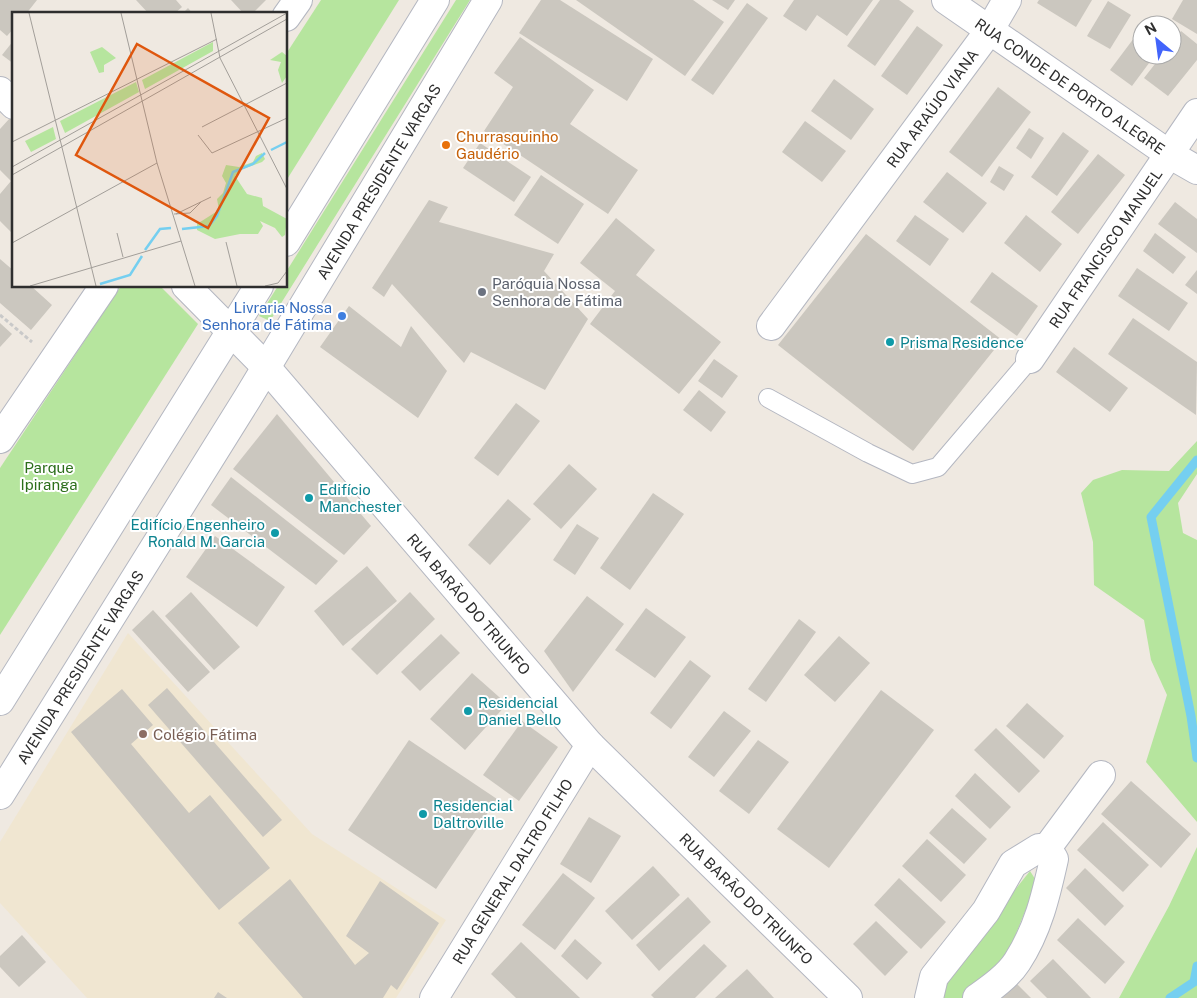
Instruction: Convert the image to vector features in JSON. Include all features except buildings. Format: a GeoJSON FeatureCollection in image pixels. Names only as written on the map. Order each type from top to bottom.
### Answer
{"type":"FeatureCollection","features":[{"type":"Feature","properties":{"kind":"street"},"geometry":{"type":"LineString","coordinates":[[288,14],[298,0]]}},
{"type":"Feature","properties":{"kind":"street"},"geometry":{"type":"LineString","coordinates":[[288,239],[435,0]]}},
{"type":"Feature","properties":{"kind":"street","name":"AVENIDA PRESIDENTE VARGAS"},"geometry":{"type":"LineString","coordinates":[[0,794],[266,367],[488,0]]}},
{"type":"Feature","properties":{"kind":"street","name":"RUA CONDE DE PORTO ALEGRE"},"geometry":{"type":"LineString","coordinates":[[946,0],[1169,154],[1197,170]]}},
{"type":"Feature","properties":{"kind":"street","name":"RUA ARAÚJO VIANA"},"geometry":{"type":"LineString","coordinates":[[771,326],[989,31],[1007,0]]}},
{"type":"Feature","properties":{"kind":"street"},"geometry":{"type":"LineString","coordinates":[[0,90],[12,103]]}},
{"type":"Feature","properties":{"kind":"street","name":"RUA FRANCISCO MANUEL"},"geometry":{"type":"LineString","coordinates":[[1030,359],[1197,113]]}},
{"type":"Feature","properties":{"kind":"street"},"geometry":{"type":"LineString","coordinates":[[0,439],[103,288]]}},
{"type":"Feature","properties":{"kind":"street","name":"RUA BARÃO DO TRIUNFO"},"geometry":{"type":"LineString","coordinates":[[188,288],[266,367],[590,746],[848,998]]}},
{"type":"Feature","properties":{"kind":"street"},"geometry":{"type":"LineString","coordinates":[[0,701],[258,288]]}},
{"type":"Feature","properties":{"kind":"street","name":"RUA GENERAL DALTRO FILHO"},"geometry":{"type":"LineString","coordinates":[[434,998],[590,746]]}},
{"type":"Feature","properties":{"kind":"street"},"geometry":{"type":"LineString","coordinates":[[1047,848],[1101,775]]}},
{"type":"Feature","properties":{"kind":"street"},"geometry":{"type":"LineString","coordinates":[[929,998],[934,977],[986,911],[1013,864],[1039,848],[1047,848]]}},
{"type":"Feature","properties":{"kind":"street"},"geometry":{"type":"LineString","coordinates":[[977,998],[990,989],[1017,963],[1031,936],[1045,901],[1054,860],[1047,848]]}},
{"type":"Feature","properties":{"kind":"lane"},"geometry":{"type":"LineString","coordinates":[[768,398],[868,453],[912,474],[938,467],[1030,359]]}},
{"type":"Feature","properties":{"kind":"path"},"geometry":{"type":"LineString","coordinates":[[0,315],[36,345]]}},
{"type":"Feature","properties":{"kind":"shaded area","name":"Colégio Fátima"},"geometry":{"type":"Polygon","coordinates":[[[128,633],[312,834],[446,920],[396,998],[87,998],[0,903],[0,842],[128,633]]]}},
{"type":"Feature","properties":{"kind":"green space"},"geometry":{"type":"Polygon","coordinates":[[[321,0],[399,0],[288,178],[288,51],[321,0]]]}},
{"type":"Feature","properties":{"kind":"green space"},"geometry":{"type":"Polygon","coordinates":[[[456,0],[470,0],[270,321],[259,316],[277,288],[288,288],[288,269],[456,0]]]}},
{"type":"Feature","properties":{"kind":"green space","name":"Parque Ipiranga"},"geometry":{"type":"Polygon","coordinates":[[[120,288],[162,288],[198,324],[0,635],[0,468],[120,288]]]}},
{"type":"Feature","properties":{"kind":"green space"},"geometry":{"type":"Polygon","coordinates":[[[1197,441],[1197,474],[1178,503],[1183,533],[1197,540],[1197,822],[1146,762],[1167,695],[1151,660],[1144,620],[1094,585],[1093,542],[1081,493],[1093,480],[1122,470],[1169,471],[1197,441]]]}},
{"type":"Feature","properties":{"kind":"green space"},"geometry":{"type":"Polygon","coordinates":[[[1197,847],[1197,998],[1119,998],[1169,906],[1197,847]]]}},
{"type":"Feature","properties":{"kind":"green space"},"geometry":{"type":"Polygon","coordinates":[[[1030,871],[1037,882],[1009,951],[968,998],[942,998],[950,971],[1030,871]]]}},
{"type":"Feature","properties":{"kind":"waterway"},"geometry":{"type":"LineString","coordinates":[[1197,460],[1151,517],[1191,716],[1197,758]]}},
{"type":"Feature","properties":{"kind":"waterway"},"geometry":{"type":"LineString","coordinates":[[1170,998],[1194,982],[1197,966]]}},
{"type":"Feature","properties":{"kind":"place","name":"Churrasquinho Gaudério"},"geometry":{"type":"Point","coordinates":[446,145]}},
{"type":"Feature","properties":{"kind":"place","name":"Paróquia Nossa Senhora de Fátima"},"geometry":{"type":"Point","coordinates":[482,292]}},
{"type":"Feature","properties":{"kind":"place","name":"Livraria Nossa Senhora de Fátima"},"geometry":{"type":"Point","coordinates":[342,316]}},
{"type":"Feature","properties":{"kind":"place","name":"Prisma Residence"},"geometry":{"type":"Point","coordinates":[890,342]}},
{"type":"Feature","properties":{"kind":"place","name":"Edifício Manchester"},"geometry":{"type":"Point","coordinates":[309,498]}},
{"type":"Feature","properties":{"kind":"place","name":"Edifício Engenheiro Ronald M. Garcia"},"geometry":{"type":"Point","coordinates":[275,533]}},
{"type":"Feature","properties":{"kind":"place","name":"Residencial Daniel Bello"},"geometry":{"type":"Point","coordinates":[468,711]}},
{"type":"Feature","properties":{"kind":"place","name":"Colégio Fátima"},"geometry":{"type":"Point","coordinates":[143,734]}},
{"type":"Feature","properties":{"kind":"place","name":"Residencial Daltroville"},"geometry":{"type":"Point","coordinates":[423,814]}}]}
